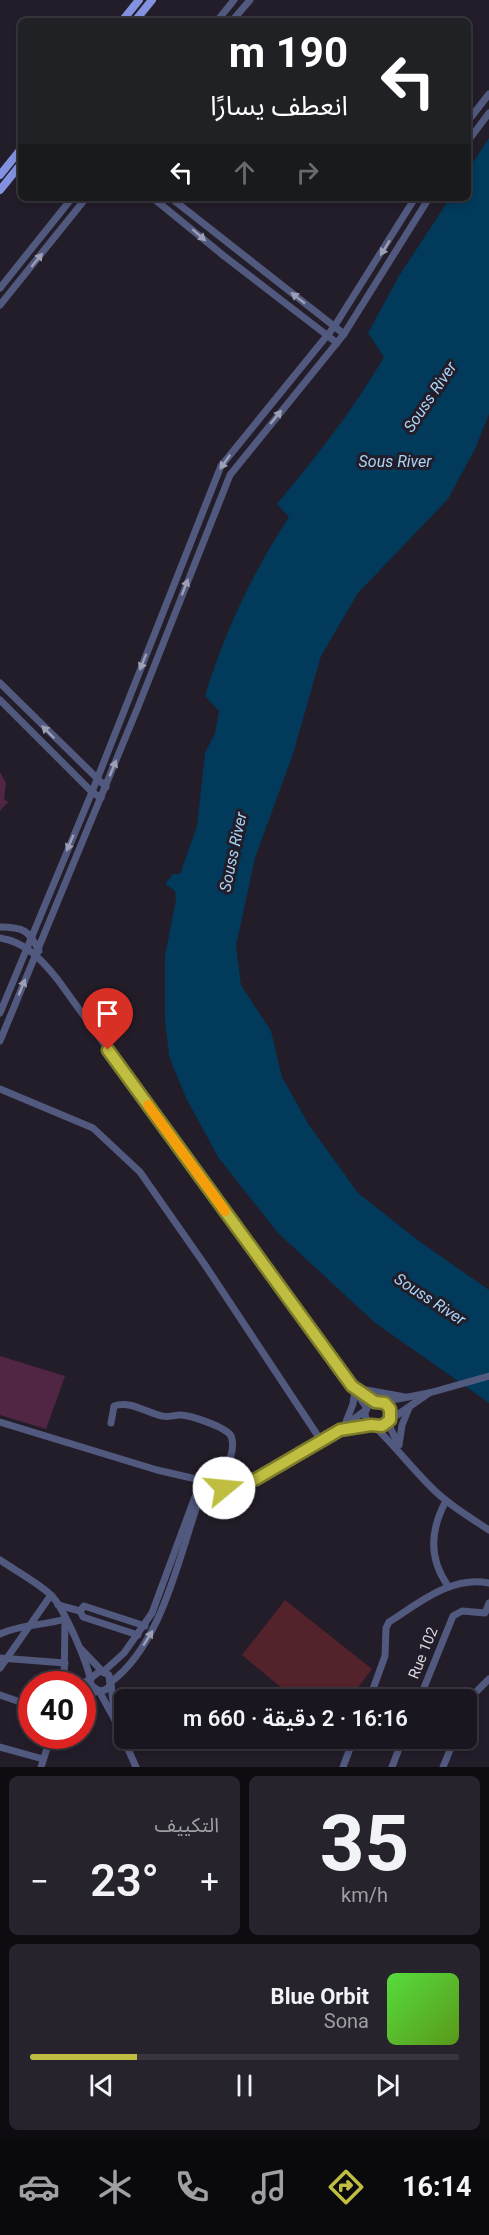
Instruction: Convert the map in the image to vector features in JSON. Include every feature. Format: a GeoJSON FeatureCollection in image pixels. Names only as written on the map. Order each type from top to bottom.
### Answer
{"type":"FeatureCollection","features":[{"type":"Feature","properties":{"kind":"main road"},"geometry":{"type":"LineString","coordinates":[[124,18],[139,0]]}},
{"type":"Feature","properties":{"kind":"main road"},"geometry":{"type":"LineString","coordinates":[[137,18],[152,0]]}},
{"type":"Feature","properties":{"kind":"main road"},"geometry":{"type":"LineString","coordinates":[[0,175],[18,153]]}},
{"type":"Feature","properties":{"kind":"main road"},"geometry":{"type":"LineString","coordinates":[[0,190],[18,168]]}},
{"type":"Feature","properties":{"kind":"street"},"geometry":{"type":"LineString","coordinates":[[219,18],[234,0]]}},
{"type":"Feature","properties":{"kind":"street"},"geometry":{"type":"LineString","coordinates":[[235,18],[250,0]]}},
{"type":"Feature","properties":{"kind":"street"},"geometry":{"type":"LineString","coordinates":[[471,118],[489,94]]}},
{"type":"Feature","properties":{"kind":"street"},"geometry":{"type":"LineString","coordinates":[[471,137],[489,113]]}},
{"type":"Feature","properties":{"kind":"street"},"geometry":{"type":"LineString","coordinates":[[0,288],[70,201]]}},
{"type":"Feature","properties":{"kind":"street"},"geometry":{"type":"LineString","coordinates":[[0,305],[84,201]]}},
{"type":"Feature","properties":{"kind":"street"},"geometry":{"type":"LineString","coordinates":[[157,201],[337,343]]}},
{"type":"Feature","properties":{"kind":"street"},"geometry":{"type":"LineString","coordinates":[[175,201],[344,334]]}},
{"type":"Feature","properties":{"kind":"street"},"geometry":{"type":"LineString","coordinates":[[0,1013],[92,792],[221,466],[334,327],[413,201]]}},
{"type":"Feature","properties":{"kind":"street"},"geometry":{"type":"LineString","coordinates":[[0,1041],[106,787],[230,475],[344,334],[427,201]]}},
{"type":"Feature","properties":{"kind":"street"},"geometry":{"type":"LineString","coordinates":[[0,683],[106,787]]}},
{"type":"Feature","properties":{"kind":"street"},"geometry":{"type":"LineString","coordinates":[[0,700],[92,792],[101,798]]}},
{"type":"Feature","properties":{"kind":"street"},"geometry":{"type":"LineString","coordinates":[[0,927],[17,927],[37,920]]}},
{"type":"Feature","properties":{"kind":"street"},"geometry":{"type":"LineString","coordinates":[[17,927],[31,936],[47,967]]}},
{"type":"Feature","properties":{"kind":"street"},"geometry":{"type":"LineString","coordinates":[[0,938],[14,940],[26,947],[47,967],[354,1388],[367,1409],[367,1420],[405,1457],[429,1486],[446,1501],[489,1530]]}},
{"type":"Feature","properties":{"kind":"street"},"geometry":{"type":"LineString","coordinates":[[0,1089],[93,1128],[140,1172],[205,1265],[322,1442]]}},
{"type":"Feature","properties":{"kind":"street"},"geometry":{"type":"LineString","coordinates":[[96,1692],[108,1689],[111,1682],[123,1673],[153,1632],[198,1503],[206,1495],[221,1487],[256,1479],[322,1442],[378,1402],[408,1398],[489,1376]]}},
{"type":"Feature","properties":{"kind":"street"},"geometry":{"type":"LineString","coordinates":[[354,1388],[408,1398]]}},
{"type":"Feature","properties":{"kind":"street"},"geometry":{"type":"LineString","coordinates":[[354,1388],[390,1409],[389,1421],[405,1457]]}},
{"type":"Feature","properties":{"kind":"street"},"geometry":{"type":"LineString","coordinates":[[342,1429],[353,1404],[354,1388]]}},
{"type":"Feature","properties":{"kind":"street"},"geometry":{"type":"LineString","coordinates":[[342,1429],[382,1426],[429,1393]]}},
{"type":"Feature","properties":{"kind":"street"},"geometry":{"type":"LineString","coordinates":[[111,1423],[114,1406],[120,1403],[159,1416],[170,1418],[180,1415],[196,1418],[226,1430],[231,1436],[232,1446],[221,1487]]}},
{"type":"Feature","properties":{"kind":"street"},"geometry":{"type":"LineString","coordinates":[[399,1445],[402,1425],[410,1408]]}},
{"type":"Feature","properties":{"kind":"street"},"geometry":{"type":"LineString","coordinates":[[0,1422],[197,1483],[208,1481],[221,1487]]}},
{"type":"Feature","properties":{"kind":"street"},"geometry":{"type":"LineString","coordinates":[[197,1483],[206,1495]]}},
{"type":"Feature","properties":{"kind":"street"},"geometry":{"type":"LineString","coordinates":[[96,1673],[103,1672],[123,1653],[145,1626],[152,1613],[197,1483]]}},
{"type":"Feature","properties":{"kind":"street"},"geometry":{"type":"LineString","coordinates":[[446,1501],[436,1522],[434,1539],[437,1571],[448,1586]]}},
{"type":"Feature","properties":{"kind":"street"},"geometry":{"type":"LineString","coordinates":[[0,1561],[51,1595],[80,1648],[88,1671]]}},
{"type":"Feature","properties":{"kind":"street"},"geometry":{"type":"LineString","coordinates":[[373,1689],[385,1656],[386,1628],[389,1622],[448,1586],[466,1580],[489,1583]]}},
{"type":"Feature","properties":{"kind":"street"},"geometry":{"type":"LineString","coordinates":[[0,1668],[4,1658],[51,1595]]}},
{"type":"Feature","properties":{"kind":"street","name":"Rue 102"},"geometry":{"type":"LineString","coordinates":[[423,1689],[453,1616],[462,1611],[484,1613],[489,1603]]}},
{"type":"Feature","properties":{"kind":"street"},"geometry":{"type":"LineString","coordinates":[[58,1605],[80,1611],[83,1617],[138,1635]]}},
{"type":"Feature","properties":{"kind":"street"},"geometry":{"type":"LineString","coordinates":[[80,1611],[84,1606],[145,1626]]}},
{"type":"Feature","properties":{"kind":"street"},"geometry":{"type":"LineString","coordinates":[[0,1634],[30,1625],[42,1626],[65,1619]]}},
{"type":"Feature","properties":{"kind":"street"},"geometry":{"type":"LineString","coordinates":[[65,1619],[65,1671]]}},
{"type":"Feature","properties":{"kind":"street"},"geometry":{"type":"LineString","coordinates":[[80,1648],[103,1672],[109,1675],[114,1710]]}},
{"type":"Feature","properties":{"kind":"street"},"geometry":{"type":"LineString","coordinates":[[4,1658],[65,1663]]}},
{"type":"Feature","properties":{"kind":"street"},"geometry":{"type":"LineString","coordinates":[[477,1691],[489,1679]]}},
{"type":"Feature","properties":{"kind":"street"},"geometry":{"type":"LineString","coordinates":[[96,1688],[114,1718]]}},
{"type":"Feature","properties":{"kind":"street"},"geometry":{"type":"LineString","coordinates":[[0,1695],[18,1701]]}},
{"type":"Feature","properties":{"kind":"street"},"geometry":{"type":"LineString","coordinates":[[0,1747],[43,1759]]}},
{"type":"Feature","properties":{"kind":"street"},"geometry":{"type":"LineString","coordinates":[[40,1767],[46,1749]]}},
{"type":"Feature","properties":{"kind":"street"},"geometry":{"type":"LineString","coordinates":[[128,1749],[136,1767]]}},
{"type":"Feature","properties":{"kind":"street"},"geometry":{"type":"LineString","coordinates":[[343,1767],[350,1749]]}},
{"type":"Feature","properties":{"kind":"street"},"geometry":{"type":"LineString","coordinates":[[392,1767],[399,1749]]}},
{"type":"Feature","properties":{"kind":"street"},"geometry":{"type":"LineString","coordinates":[[443,1767],[450,1749]]}},
{"type":"Feature","properties":{"kind":"shaded area"},"geometry":{"type":"Polygon","coordinates":[[[285,1600],[372,1669],[357,1689],[283,1689],[242,1655],[285,1600]]]}},
{"type":"Feature","properties":{"kind":"water","name":"Sous River"},"geometry":{"type":"Polygon","coordinates":[[[489,138],[489,414],[475,449],[448,499],[358,593],[321,656],[293,754],[255,858],[236,946],[241,985],[271,1031],[282,1077],[309,1125],[358,1193],[419,1241],[489,1290],[489,1403],[374,1322],[278,1233],[218,1157],[186,1098],[169,1056],[165,1019],[165,956],[176,900],[175,891],[165,884],[173,874],[180,874],[197,826],[205,753],[215,733],[219,711],[205,696],[221,649],[263,559],[289,517],[277,504],[334,433],[384,357],[368,333],[399,276],[448,201],[471,201],[471,165],[489,138]]]}},
{"type":"Feature","properties":{"kind":"building"},"geometry":{"type":"Polygon","coordinates":[[[0,772],[6,783],[4,799],[8,802],[0,811],[0,772]]]}},
{"type":"Feature","properties":{"kind":"building"},"geometry":{"type":"Polygon","coordinates":[[[0,1356],[65,1376],[46,1429],[0,1415],[0,1356]]]}},
{"type":"Feature","properties":{"kind":"slow traffic"},"geometry":{"type":"LineString","coordinates":[[148,1105],[225,1211]]}},
{"type":"Feature","properties":{"kind":"route"},"geometry":{"type":"LineString","coordinates":[[108,1050],[352,1386],[375,1402],[385,1403],[391,1412],[390,1420],[385,1425],[340,1430],[256,1479],[237,1482],[224,1488]]}},
{"type":"Feature","properties":{"kind":"water label","name":"Souss River"},"geometry":{"type":"Point","coordinates":[430,397]}},
{"type":"Feature","properties":{"kind":"water label","name":"Souss River"},"geometry":{"type":"Point","coordinates":[233,852]}},
{"type":"Feature","properties":{"kind":"water label","name":"Souss River"},"geometry":{"type":"Point","coordinates":[430,1299]}}]}
